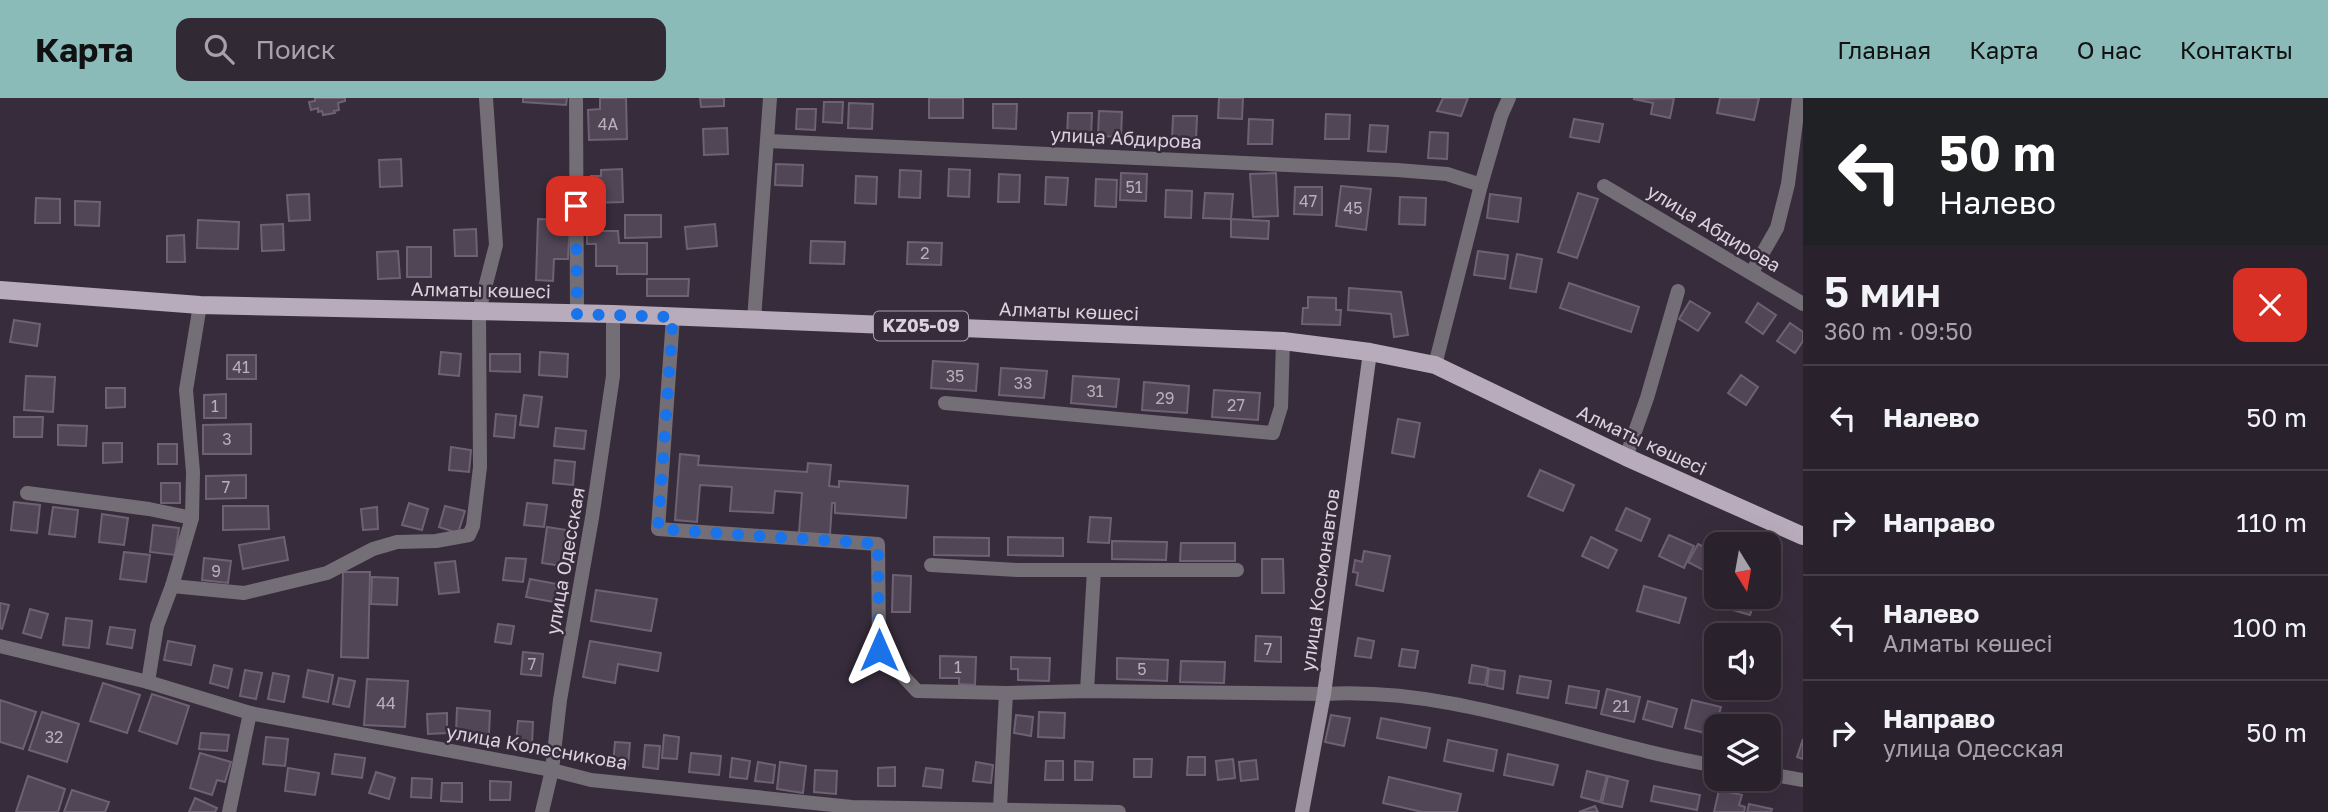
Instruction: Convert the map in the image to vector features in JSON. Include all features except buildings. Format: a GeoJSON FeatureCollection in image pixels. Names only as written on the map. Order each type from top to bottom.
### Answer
{"type":"FeatureCollection","features":[{"type":"Feature","properties":{"kind":"main road","name":"Алматы көшесі"},"geometry":{"type":"LineString","coordinates":[[0,290],[200,305],[613,314],[1283,341],[1370,352],[1435,365],[1626,457],[1803,536]]}},
{"type":"Feature","properties":{"kind":"main road","name":"улица Космонавтов"},"geometry":{"type":"LineString","coordinates":[[1302,812],[1324,694],[1370,352]]}},
{"type":"Feature","properties":{"kind":"street"},"geometry":{"type":"LineString","coordinates":[[172,586],[244,593],[327,573],[373,549],[397,542],[436,541],[469,535],[473,526],[480,467],[479,311],[496,245],[486,98]]}},
{"type":"Feature","properties":{"kind":"street"},"geometry":{"type":"LineString","coordinates":[[576,98],[577,314]]}},
{"type":"Feature","properties":{"kind":"street"},"geometry":{"type":"LineString","coordinates":[[754,320],[770,98]]}},
{"type":"Feature","properties":{"kind":"street"},"geometry":{"type":"LineString","coordinates":[[1435,365],[1481,185],[1501,116],[1510,98]]}},
{"type":"Feature","properties":{"kind":"street"},"geometry":{"type":"LineString","coordinates":[[1752,272],[1777,228],[1788,184],[1799,98]]}},
{"type":"Feature","properties":{"kind":"street","name":"улица Абдирова"},"geometry":{"type":"LineString","coordinates":[[768,141],[1396,170],[1447,174],[1481,185]]}},
{"type":"Feature","properties":{"kind":"street","name":"улица Абдирова"},"geometry":{"type":"LineString","coordinates":[[1604,186],[1803,304]]}},
{"type":"Feature","properties":{"kind":"street"},"geometry":{"type":"LineString","coordinates":[[1626,457],[1647,398],[1678,291]]}},
{"type":"Feature","properties":{"kind":"street"},"geometry":{"type":"LineString","coordinates":[[148,682],[157,626],[192,518],[193,471],[187,390],[200,305]]}},
{"type":"Feature","properties":{"kind":"street","name":"улица Одесская"},"geometry":{"type":"LineString","coordinates":[[542,812],[552,770],[560,700],[592,518],[613,376],[613,314]]}},
{"type":"Feature","properties":{"kind":"street"},"geometry":{"type":"LineString","coordinates":[[673,317],[658,529],[878,544],[879,650],[917,691],[1356,692],[1468,705],[1664,757],[1704,764]]}},
{"type":"Feature","properties":{"kind":"street"},"geometry":{"type":"LineString","coordinates":[[945,402],[1273,433],[1281,407],[1283,341]]}},
{"type":"Feature","properties":{"kind":"street"},"geometry":{"type":"LineString","coordinates":[[27,493],[149,509],[192,518]]}},
{"type":"Feature","properties":{"kind":"street"},"geometry":{"type":"LineString","coordinates":[[931,565],[1017,570],[1237,570]]}},
{"type":"Feature","properties":{"kind":"street"},"geometry":{"type":"LineString","coordinates":[[1087,691],[1094,570]]}},
{"type":"Feature","properties":{"kind":"street","name":"улица Колесникова"},"geometry":{"type":"LineString","coordinates":[[0,646],[148,682],[250,713],[552,770],[592,780],[852,807],[1119,812]]}},
{"type":"Feature","properties":{"kind":"street"},"geometry":{"type":"LineString","coordinates":[[1000,808],[1006,693]]}},
{"type":"Feature","properties":{"kind":"street"},"geometry":{"type":"LineString","coordinates":[[229,812],[250,713]]}},
{"type":"Feature","properties":{"kind":"street"},"geometry":{"type":"LineString","coordinates":[[1781,776],[1803,780]]}},
{"type":"Feature","properties":{"kind":"route"},"geometry":{"type":"LineString","coordinates":[[576,206],[577,314],[673,317],[658,529],[878,544],[879,650]]}}]}
